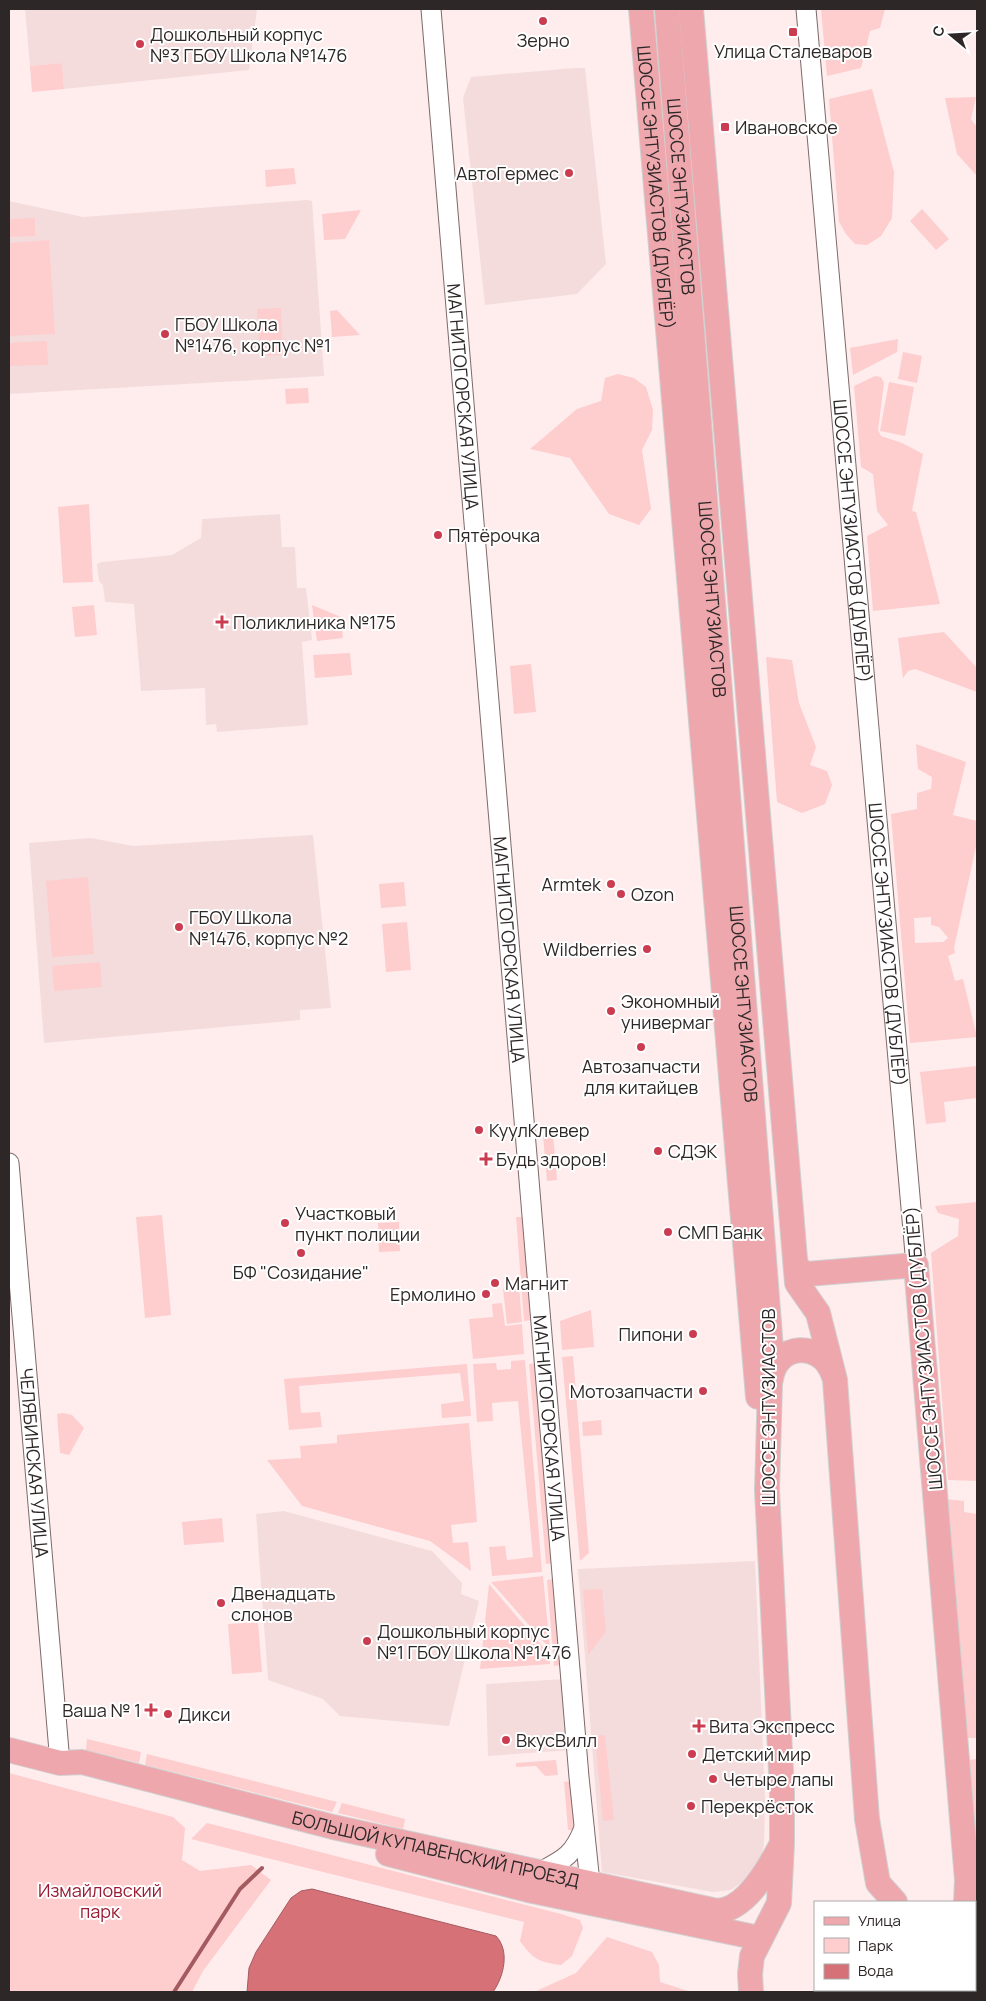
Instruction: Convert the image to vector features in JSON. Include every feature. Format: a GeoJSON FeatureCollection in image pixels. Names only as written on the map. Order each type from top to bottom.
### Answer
{"type":"FeatureCollection","features":[{"type":"Feature","properties":{"kind":"main road","name":"ШОССЕ ЭНТУЗИАСТОВ (ДУБЛЁР)"},"geometry":{"type":"LineString","coordinates":[[641,9],[750,1322],[767,1490]]}},
{"type":"Feature","properties":{"kind":"main road","name":"ШОССЕ ЭНТУЗИАСТОВ"},"geometry":{"type":"LineString","coordinates":[[667,9],[771,1349],[767,1490],[782,1791],[782,1843],[778,1903],[752,1956],[751,1992]]}},
{"type":"Feature","properties":{"kind":"main road","name":"ШОССЕ ЭНТУЗИАСТОВ"},"geometry":{"type":"LineString","coordinates":[[691,9],[800,1274]]}},
{"type":"Feature","properties":{"kind":"main road","name":"ШОССЕ ЭНТУЗИАСТОВ (ДУБЛЁР)"},"geometry":{"type":"LineString","coordinates":[[916,1265],[970,1898]]}},
{"type":"Feature","properties":{"kind":"main road"},"geometry":{"type":"LineString","coordinates":[[894,1901],[878,1883],[867,1819],[835,1380],[818,1312],[800,1274],[916,1265]]}},
{"type":"Feature","properties":{"kind":"main road"},"geometry":{"type":"LineString","coordinates":[[771,1384],[778,1362],[790,1353],[805,1350],[813,1352],[826,1360],[835,1380]]}},
{"type":"Feature","properties":{"kind":"main road","name":"БОЛЬШОЙ КУПАВЕНСКИЙ ПРОЕЗД"},"geometry":{"type":"LineString","coordinates":[[9,1750],[60,1763],[82,1762],[332,1827],[542,1871],[588,1893],[760,1938]]}},
{"type":"Feature","properties":{"kind":"main road","name":"БОЛЬШОЙ КУПАВЕНСКИЙ ПРОЕЗД"},"geometry":{"type":"LineString","coordinates":[[60,1763],[81,1776],[528,1890],[588,1893],[728,1910],[758,1883],[782,1843]]}},
{"type":"Feature","properties":{"kind":"street","name":"МАГНИТОГОРСКАЯ УЛИЦА"},"geometry":{"type":"LineString","coordinates":[[430,9],[588,1893]]}},
{"type":"Feature","properties":{"kind":"street","name":"ШОССЕ ЭНТУЗИАСТОВ (ДУБЛЁР)"},"geometry":{"type":"LineString","coordinates":[[806,9],[916,1265]]}},
{"type":"Feature","properties":{"kind":"street","name":"ЧЕЛЯБИНСКАЯ УЛИЦА"},"geometry":{"type":"LineString","coordinates":[[9,1162],[60,1763]]}},
{"type":"Feature","properties":{"kind":"street"},"geometry":{"type":"LineString","coordinates":[[542,1871],[567,1858],[578,1844],[584,1828]]}},
{"type":"Feature","properties":{"kind":"shaded area","name":"Дошкольный корпус №3 ГБОУ Школа №1476"},"geometry":{"type":"Polygon","coordinates":[[[25,9],[257,9],[249,70],[64,89],[62,63],[30,66],[25,9]]]}},
{"type":"Feature","properties":{"kind":"shaded area"},"geometry":{"type":"Polygon","coordinates":[[[585,68],[606,264],[577,294],[485,305],[463,98],[471,77],[585,68]]]}},
{"type":"Feature","properties":{"kind":"shaded area","name":"ГБОУ Школа №1476, корпус №1"},"geometry":{"type":"Polygon","coordinates":[[[9,201],[83,217],[312,201],[324,376],[9,394],[9,201]]]}},
{"type":"Feature","properties":{"kind":"shaded area","name":"Поликлиника №175"},"geometry":{"type":"Polygon","coordinates":[[[280,514],[282,547],[295,547],[297,588],[306,588],[312,640],[302,642],[308,725],[217,732],[216,724],[206,725],[205,688],[141,691],[134,604],[105,602],[103,585],[99,581],[97,564],[172,555],[201,538],[202,519],[280,514]]]}},
{"type":"Feature","properties":{"kind":"shaded area","name":"ГБОУ Школа №1476, корпус №2"},"geometry":{"type":"Polygon","coordinates":[[[313,835],[331,1008],[300,1010],[300,1020],[44,1043],[29,843],[91,838],[133,846],[313,835]]]}},
{"type":"Feature","properties":{"kind":"shaded area","name":"Дошкольный корпус №1 ГБОУ Школа №1476"},"geometry":{"type":"Polygon","coordinates":[[[284,1511],[432,1551],[462,1583],[461,1594],[479,1601],[449,1726],[340,1716],[323,1699],[268,1680],[256,1514],[284,1511]]]}},
{"type":"Feature","properties":{"kind":"shaded area"},"geometry":{"type":"Polygon","coordinates":[[[755,1561],[765,1798],[764,1845],[759,1863],[746,1879],[731,1890],[713,1892],[602,1872],[578,1569],[755,1561]]]}},
{"type":"Feature","properties":{"kind":"shaded area"},"geometry":{"type":"Polygon","coordinates":[[[564,1679],[571,1750],[488,1756],[486,1684],[564,1679]]]}},
{"type":"Feature","properties":{"kind":"green space"},"geometry":{"type":"Polygon","coordinates":[[[821,9],[885,9],[880,28],[870,31],[861,68],[827,76],[821,9]]]}},
{"type":"Feature","properties":{"kind":"green space"},"geometry":{"type":"Polygon","coordinates":[[[62,63],[64,89],[32,92],[30,66],[62,63]]]}},
{"type":"Feature","properties":{"kind":"green space"},"geometry":{"type":"Polygon","coordinates":[[[872,89],[894,172],[892,218],[881,236],[867,245],[855,244],[839,222],[829,99],[872,89]]]}},
{"type":"Feature","properties":{"kind":"green space"},"geometry":{"type":"Polygon","coordinates":[[[976,97],[971,119],[977,127],[977,176],[957,154],[945,98],[976,97]]]}},
{"type":"Feature","properties":{"kind":"green space"},"geometry":{"type":"Polygon","coordinates":[[[294,168],[296,184],[266,187],[265,170],[294,168]]]}},
{"type":"Feature","properties":{"kind":"green space"},"geometry":{"type":"Polygon","coordinates":[[[922,209],[949,239],[936,250],[910,221],[922,209]]]}},
{"type":"Feature","properties":{"kind":"green space"},"geometry":{"type":"Polygon","coordinates":[[[361,210],[345,239],[324,240],[322,214],[361,210]]]}},
{"type":"Feature","properties":{"kind":"green space"},"geometry":{"type":"Polygon","coordinates":[[[35,218],[35,236],[9,237],[9,219],[35,218]]]}},
{"type":"Feature","properties":{"kind":"green space"},"geometry":{"type":"Polygon","coordinates":[[[49,240],[55,334],[9,336],[9,243],[49,240]]]}},
{"type":"Feature","properties":{"kind":"green space"},"geometry":{"type":"Polygon","coordinates":[[[281,308],[283,355],[260,356],[257,309],[281,308]]]}},
{"type":"Feature","properties":{"kind":"green space"},"geometry":{"type":"Polygon","coordinates":[[[337,310],[360,335],[332,337],[330,311],[337,310]]]}},
{"type":"Feature","properties":{"kind":"green space"},"geometry":{"type":"Polygon","coordinates":[[[898,339],[897,352],[853,375],[850,348],[898,339]]]}},
{"type":"Feature","properties":{"kind":"green space"},"geometry":{"type":"Polygon","coordinates":[[[47,341],[48,365],[9,366],[9,343],[47,341]]]}},
{"type":"Feature","properties":{"kind":"green space"},"geometry":{"type":"Polygon","coordinates":[[[903,352],[922,356],[917,383],[898,379],[903,352]]]}},
{"type":"Feature","properties":{"kind":"green space"},"geometry":{"type":"Polygon","coordinates":[[[618,374],[634,378],[646,387],[653,410],[652,430],[642,450],[651,509],[639,525],[609,514],[570,458],[530,449],[577,409],[601,401],[605,378],[618,374]]]}},
{"type":"Feature","properties":{"kind":"green space"},"geometry":{"type":"Polygon","coordinates":[[[875,376],[881,377],[884,383],[878,430],[881,436],[902,443],[923,454],[912,511],[916,512],[940,604],[873,611],[867,536],[888,525],[877,511],[873,474],[861,467],[854,386],[875,376]]]}},
{"type":"Feature","properties":{"kind":"green space"},"geometry":{"type":"Polygon","coordinates":[[[889,382],[914,387],[905,436],[880,431],[889,382]]]}},
{"type":"Feature","properties":{"kind":"green space"},"geometry":{"type":"Polygon","coordinates":[[[308,388],[309,403],[286,404],[285,389],[308,388]]]}},
{"type":"Feature","properties":{"kind":"green space"},"geometry":{"type":"Polygon","coordinates":[[[89,504],[93,582],[63,583],[58,507],[89,504]]]}},
{"type":"Feature","properties":{"kind":"green space"},"geometry":{"type":"Polygon","coordinates":[[[94,605],[97,635],[75,637],[72,607],[94,605]]]}},
{"type":"Feature","properties":{"kind":"green space"},"geometry":{"type":"Polygon","coordinates":[[[312,605],[341,617],[343,638],[317,641],[312,605]]]}},
{"type":"Feature","properties":{"kind":"green space"},"geometry":{"type":"Polygon","coordinates":[[[944,632],[977,668],[977,692],[915,669],[908,671],[903,678],[898,638],[944,632]]]}},
{"type":"Feature","properties":{"kind":"green space"},"geometry":{"type":"Polygon","coordinates":[[[350,653],[352,675],[315,678],[313,655],[350,653]]]}},
{"type":"Feature","properties":{"kind":"green space"},"geometry":{"type":"Polygon","coordinates":[[[766,657],[792,660],[799,703],[816,747],[810,765],[827,771],[832,785],[825,804],[802,813],[777,802],[766,657]]]}},
{"type":"Feature","properties":{"kind":"green space"},"geometry":{"type":"Polygon","coordinates":[[[531,664],[536,712],[514,714],[510,666],[531,664]]]}},
{"type":"Feature","properties":{"kind":"green space"},"geometry":{"type":"Polygon","coordinates":[[[916,744],[966,762],[953,815],[977,821],[977,842],[954,948],[955,953],[948,956],[955,981],[963,979],[977,1037],[910,1043],[891,814],[917,809],[917,793],[931,789],[932,777],[918,769],[916,744]],[[931,917],[914,918],[915,943],[943,942],[948,938],[939,927],[931,925],[931,917]]]}},
{"type":"Feature","properties":{"kind":"green space"},"geometry":{"type":"Polygon","coordinates":[[[88,877],[94,954],[52,957],[46,881],[88,877]]]}},
{"type":"Feature","properties":{"kind":"green space"},"geometry":{"type":"Polygon","coordinates":[[[404,882],[406,906],[381,908],[379,884],[404,882]]]}},
{"type":"Feature","properties":{"kind":"green space"},"geometry":{"type":"Polygon","coordinates":[[[407,922],[411,970],[386,972],[382,924],[407,922]]]}},
{"type":"Feature","properties":{"kind":"green space"},"geometry":{"type":"Polygon","coordinates":[[[100,962],[102,987],[54,991],[52,966],[100,962]]]}},
{"type":"Feature","properties":{"kind":"green space"},"geometry":{"type":"Polygon","coordinates":[[[977,1066],[977,1098],[944,1102],[946,1122],[926,1124],[920,1072],[977,1066]]]}},
{"type":"Feature","properties":{"kind":"green space"},"geometry":{"type":"Polygon","coordinates":[[[553,1134],[557,1180],[547,1181],[543,1135],[553,1134]]]}},
{"type":"Feature","properties":{"kind":"green space"},"geometry":{"type":"Polygon","coordinates":[[[977,1202],[977,1481],[948,1480],[931,1253],[958,1236],[959,1219],[938,1213],[935,1206],[977,1202]]]}},
{"type":"Feature","properties":{"kind":"green space"},"geometry":{"type":"Polygon","coordinates":[[[162,1215],[171,1315],[145,1318],[136,1217],[162,1215]]]}},
{"type":"Feature","properties":{"kind":"green space"},"geometry":{"type":"Polygon","coordinates":[[[516,1217],[524,1217],[533,1320],[524,1321],[516,1217]]]}},
{"type":"Feature","properties":{"kind":"green space"},"geometry":{"type":"Polygon","coordinates":[[[399,1222],[400,1251],[379,1252],[378,1223],[399,1222]]]}},
{"type":"Feature","properties":{"kind":"green space"},"geometry":{"type":"Polygon","coordinates":[[[519,1287],[522,1322],[507,1324],[503,1289],[519,1287]]]}},
{"type":"Feature","properties":{"kind":"green space"},"geometry":{"type":"Polygon","coordinates":[[[502,1303],[505,1326],[522,1324],[524,1354],[473,1359],[469,1319],[493,1317],[492,1304],[502,1303]]]}},
{"type":"Feature","properties":{"kind":"green space"},"geometry":{"type":"Polygon","coordinates":[[[591,1310],[594,1347],[562,1350],[560,1321],[591,1310]]]}},
{"type":"Feature","properties":{"kind":"green space"},"geometry":{"type":"Polygon","coordinates":[[[573,1356],[589,1553],[580,1561],[562,1357],[573,1356]]]}},
{"type":"Feature","properties":{"kind":"green space"},"geometry":{"type":"Polygon","coordinates":[[[525,1360],[542,1572],[492,1576],[489,1547],[505,1546],[507,1560],[533,1557],[518,1401],[492,1403],[493,1421],[477,1422],[473,1364],[496,1363],[497,1370],[511,1369],[511,1361],[525,1360]]]}},
{"type":"Feature","properties":{"kind":"green space"},"geometry":{"type":"Polygon","coordinates":[[[536,1363],[552,1563],[546,1564],[529,1364],[536,1363]]]}},
{"type":"Feature","properties":{"kind":"green space"},"geometry":{"type":"Polygon","coordinates":[[[467,1364],[471,1416],[442,1418],[441,1404],[464,1401],[460,1373],[299,1386],[301,1413],[320,1412],[322,1427],[289,1430],[284,1379],[467,1364]]]}},
{"type":"Feature","properties":{"kind":"green space"},"geometry":{"type":"Polygon","coordinates":[[[57,1414],[72,1415],[84,1428],[69,1455],[60,1453],[57,1414]]]}},
{"type":"Feature","properties":{"kind":"green space"},"geometry":{"type":"Polygon","coordinates":[[[601,1420],[602,1435],[583,1436],[582,1422],[601,1420]]]}},
{"type":"Feature","properties":{"kind":"green space"},"geometry":{"type":"Polygon","coordinates":[[[469,1423],[477,1522],[451,1525],[453,1543],[468,1542],[471,1571],[430,1541],[302,1506],[267,1460],[301,1458],[300,1446],[337,1443],[337,1435],[469,1423]]]}},
{"type":"Feature","properties":{"kind":"green space"},"geometry":{"type":"Polygon","coordinates":[[[945,1499],[964,1501],[964,1512],[977,1514],[977,1738],[966,1738],[945,1499]]]}},
{"type":"Feature","properties":{"kind":"green space"},"geometry":{"type":"Polygon","coordinates":[[[222,1518],[224,1542],[184,1545],[182,1522],[222,1518]]]}},
{"type":"Feature","properties":{"kind":"green space"},"geometry":{"type":"Polygon","coordinates":[[[543,1576],[550,1649],[491,1582],[543,1576]]]}},
{"type":"Feature","properties":{"kind":"green space"},"geometry":{"type":"Polygon","coordinates":[[[554,1579],[561,1665],[554,1666],[547,1580],[554,1579]]]}},
{"type":"Feature","properties":{"kind":"green space"},"geometry":{"type":"Polygon","coordinates":[[[489,1584],[549,1654],[550,1664],[480,1669],[489,1584]]]}},
{"type":"Feature","properties":{"kind":"green space"},"geometry":{"type":"Polygon","coordinates":[[[602,1589],[606,1632],[588,1655],[583,1590],[602,1589]]]}},
{"type":"Feature","properties":{"kind":"green space"},"geometry":{"type":"Polygon","coordinates":[[[258,1622],[262,1672],[232,1674],[228,1624],[258,1622]]]}},
{"type":"Feature","properties":{"kind":"green space"},"geometry":{"type":"Polygon","coordinates":[[[605,1735],[614,1820],[603,1821],[595,1736],[605,1735]]]}},
{"type":"Feature","properties":{"kind":"green space"},"geometry":{"type":"Polygon","coordinates":[[[87,1739],[141,1752],[139,1763],[86,1750],[87,1739]]]}},
{"type":"Feature","properties":{"kind":"green space"},"geometry":{"type":"Polygon","coordinates":[[[147,1754],[337,1802],[332,1812],[145,1765],[147,1754]]]}},
{"type":"Feature","properties":{"kind":"green space"},"geometry":{"type":"Polygon","coordinates":[[[977,1759],[977,1863],[968,1760],[977,1759]]]}},
{"type":"Feature","properties":{"kind":"green space"},"geometry":{"type":"Polygon","coordinates":[[[556,1760],[558,1775],[545,1776],[536,1766],[516,1767],[516,1763],[556,1760]]]}},
{"type":"Feature","properties":{"kind":"green space","name":"Измайловский парк"},"geometry":{"type":"Polygon","coordinates":[[[9,1773],[173,1817],[185,1828],[182,1860],[200,1871],[251,1865],[271,1880],[203,1971],[192,1992],[9,1992],[9,1773]]]}},
{"type":"Feature","properties":{"kind":"green space"},"geometry":{"type":"Polygon","coordinates":[[[571,1781],[574,1830],[568,1830],[564,1782],[571,1781]]]}},
{"type":"Feature","properties":{"kind":"green space"},"geometry":{"type":"Polygon","coordinates":[[[342,1803],[405,1819],[403,1829],[338,1813],[342,1803]]]}},
{"type":"Feature","properties":{"kind":"green space"},"geometry":{"type":"Polygon","coordinates":[[[207,1823],[561,1914],[580,1920],[583,1928],[572,1956],[561,1965],[548,1963],[533,1956],[520,1941],[524,1922],[191,1839],[207,1823]]]}},
{"type":"Feature","properties":{"kind":"green space"},"geometry":{"type":"Polygon","coordinates":[[[607,1937],[652,1952],[659,1965],[660,1982],[691,1992],[534,1992],[576,1973],[607,1937]]]}},
{"type":"Feature","properties":{"kind":"water"},"geometry":{"type":"Polygon","coordinates":[[[312,1889],[496,1936],[503,1949],[504,1956],[504,1964],[497,1986],[493,1992],[247,1992],[249,1968],[256,1952],[291,1898],[301,1891],[312,1889]]]}},
{"type":"Feature","properties":{"kind":"waterway"},"geometry":{"type":"LineString","coordinates":[[174,1992],[240,1889],[262,1868]]}},
{"type":"Feature","properties":{"kind":"place","name":"Зерно"},"geometry":{"type":"Point","coordinates":[543,21]}},
{"type":"Feature","properties":{"kind":"place","name":"Улица Сталеваров"},"geometry":{"type":"Point","coordinates":[793,32]}},
{"type":"Feature","properties":{"kind":"place","name":"Дошкольный корпус №3 ГБОУ Школа №1476"},"geometry":{"type":"Point","coordinates":[140,44]}},
{"type":"Feature","properties":{"kind":"place","name":"Ивановское"},"geometry":{"type":"Point","coordinates":[725,127]}},
{"type":"Feature","properties":{"kind":"place","name":"АвтоГермес"},"geometry":{"type":"Point","coordinates":[569,173]}},
{"type":"Feature","properties":{"kind":"place","name":"ГБОУ Школа №1476, корпус №1"},"geometry":{"type":"Point","coordinates":[165,334]}},
{"type":"Feature","properties":{"kind":"place","name":"Пятёрочка"},"geometry":{"type":"Point","coordinates":[438,535]}},
{"type":"Feature","properties":{"kind":"place","name":"Поликлиника №175"},"geometry":{"type":"Point","coordinates":[222,622]}},
{"type":"Feature","properties":{"kind":"place","name":"Armtek"},"geometry":{"type":"Point","coordinates":[611,884]}},
{"type":"Feature","properties":{"kind":"place","name":"Ozon"},"geometry":{"type":"Point","coordinates":[621,894]}},
{"type":"Feature","properties":{"kind":"place","name":"ГБОУ Школа №1476, корпус №2"},"geometry":{"type":"Point","coordinates":[179,927]}},
{"type":"Feature","properties":{"kind":"place","name":"Wildberries"},"geometry":{"type":"Point","coordinates":[647,949]}},
{"type":"Feature","properties":{"kind":"place","name":"Экономный универмаг"},"geometry":{"type":"Point","coordinates":[611,1011]}},
{"type":"Feature","properties":{"kind":"place","name":"Автозапчасти для китайцев"},"geometry":{"type":"Point","coordinates":[641,1047]}},
{"type":"Feature","properties":{"kind":"place","name":"КуулКлевер"},"geometry":{"type":"Point","coordinates":[479,1130]}},
{"type":"Feature","properties":{"kind":"place","name":"СДЭК"},"geometry":{"type":"Point","coordinates":[658,1151]}},
{"type":"Feature","properties":{"kind":"place","name":"Будь здоров!"},"geometry":{"type":"Point","coordinates":[486,1159]}},
{"type":"Feature","properties":{"kind":"place","name":"Участковый пункт полиции"},"geometry":{"type":"Point","coordinates":[285,1223]}},
{"type":"Feature","properties":{"kind":"place","name":"СМП Банк"},"geometry":{"type":"Point","coordinates":[668,1232]}},
{"type":"Feature","properties":{"kind":"place","name":"БФ \"Созидание\""},"geometry":{"type":"Point","coordinates":[301,1253]}},
{"type":"Feature","properties":{"kind":"place","name":"Магнит"},"geometry":{"type":"Point","coordinates":[495,1283]}},
{"type":"Feature","properties":{"kind":"place","name":"Ермолино"},"geometry":{"type":"Point","coordinates":[486,1294]}},
{"type":"Feature","properties":{"kind":"place","name":"Пипони"},"geometry":{"type":"Point","coordinates":[693,1334]}},
{"type":"Feature","properties":{"kind":"place","name":"Мотозапчасти"},"geometry":{"type":"Point","coordinates":[703,1391]}},
{"type":"Feature","properties":{"kind":"place","name":"Двенадцать слонов"},"geometry":{"type":"Point","coordinates":[221,1603]}},
{"type":"Feature","properties":{"kind":"place","name":"Дошкольный корпус №1 ГБОУ Школа №1476"},"geometry":{"type":"Point","coordinates":[367,1641]}},
{"type":"Feature","properties":{"kind":"place","name":"Ваша № 1"},"geometry":{"type":"Point","coordinates":[151,1710]}},
{"type":"Feature","properties":{"kind":"place","name":"Дикси"},"geometry":{"type":"Point","coordinates":[168,1714]}},
{"type":"Feature","properties":{"kind":"place","name":"Вита Экспресс"},"geometry":{"type":"Point","coordinates":[699,1726]}},
{"type":"Feature","properties":{"kind":"place","name":"ВкусВилл"},"geometry":{"type":"Point","coordinates":[506,1740]}},
{"type":"Feature","properties":{"kind":"place","name":"Детский мир"},"geometry":{"type":"Point","coordinates":[692,1754]}},
{"type":"Feature","properties":{"kind":"place","name":"Четыре лапы"},"geometry":{"type":"Point","coordinates":[713,1779]}},
{"type":"Feature","properties":{"kind":"place","name":"Перекрёсток"},"geometry":{"type":"Point","coordinates":[691,1806]}}]}
